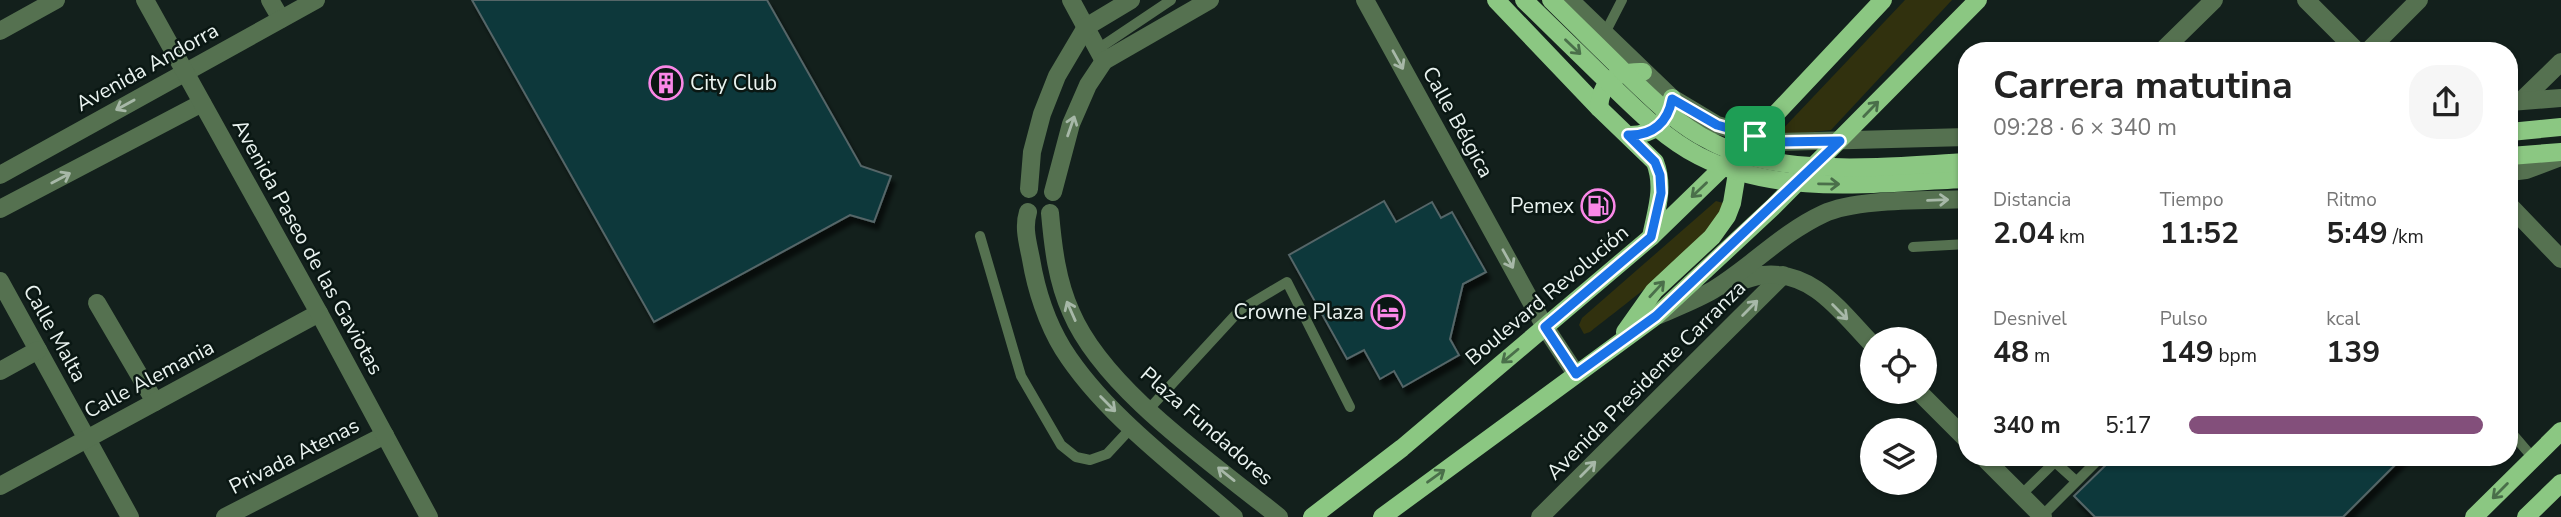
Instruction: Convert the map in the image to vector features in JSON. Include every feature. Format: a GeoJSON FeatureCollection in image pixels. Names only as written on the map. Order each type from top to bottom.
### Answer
{"type":"FeatureCollection","features":[{"type":"Feature","properties":{"kind":"main road"},"geometry":{"type":"LineString","coordinates":[[1496,0],[1599,108],[1655,162],[1660,175],[1661,193],[1651,237]]}},
{"type":"Feature","properties":{"kind":"main road"},"geometry":{"type":"LineString","coordinates":[[1524,0],[1645,117],[1667,136],[1699,156],[1738,171],[1815,184],[1958,179]]}},
{"type":"Feature","properties":{"kind":"main road"},"geometry":{"type":"LineString","coordinates":[[1551,0],[1657,104],[1679,122],[1710,141],[1746,156],[1808,166],[1958,162]]}},
{"type":"Feature","properties":{"kind":"main road","name":"Boulevard Revolución"},"geometry":{"type":"LineString","coordinates":[[1312,517],[1402,448],[1651,237],[1755,136],[1883,0]]}},
{"type":"Feature","properties":{"kind":"main road"},"geometry":{"type":"LineString","coordinates":[[1382,517],[1397,511],[1656,316],[1840,141],[1978,0]]}},
{"type":"Feature","properties":{"kind":"main road"},"geometry":{"type":"LineString","coordinates":[[1599,108],[1600,95],[1611,79],[1630,72],[1643,72]]}},
{"type":"Feature","properties":{"kind":"main road"},"geometry":{"type":"LineString","coordinates":[[1628,135],[1640,136],[1659,126],[1670,110],[1672,99]]}},
{"type":"Feature","properties":{"kind":"main road"},"geometry":{"type":"LineString","coordinates":[[2518,131],[2561,127]]}},
{"type":"Feature","properties":{"kind":"main road"},"geometry":{"type":"LineString","coordinates":[[1617,344],[1654,291],[1712,237],[1727,216],[1736,179],[1755,136]]}},
{"type":"Feature","properties":{"kind":"main road"},"geometry":{"type":"LineString","coordinates":[[2518,156],[2561,155]]}},
{"type":"Feature","properties":{"kind":"main road"},"geometry":{"type":"LineString","coordinates":[[2474,517],[2561,431]]}},
{"type":"Feature","properties":{"kind":"main road"},"geometry":{"type":"LineString","coordinates":[[2526,517],[2561,483]]}},
{"type":"Feature","properties":{"kind":"street"},"geometry":{"type":"LineString","coordinates":[[0,31],[56,0]]}},
{"type":"Feature","properties":{"kind":"street","name":"Avenida Paseo de las Gaviotas"},"geometry":{"type":"LineString","coordinates":[[145,0],[429,517]]}},
{"type":"Feature","properties":{"kind":"street"},"geometry":{"type":"LineString","coordinates":[[270,0],[281,19]]}},
{"type":"Feature","properties":{"kind":"street"},"geometry":{"type":"LineString","coordinates":[[1071,0],[1101,55]]}},
{"type":"Feature","properties":{"kind":"street"},"geometry":{"type":"LineString","coordinates":[[1131,0],[1086,27],[1057,76],[1042,114],[1032,152],[1029,189],[1023,202],[1028,212],[1039,217],[1050,213],[1055,201],[1053,192],[1071,124],[1101,55],[1210,0]]}},
{"type":"Feature","properties":{"kind":"street","name":"Calle Bélgica"},"geometry":{"type":"LineString","coordinates":[[1365,0],[1545,327],[1576,374]]}},
{"type":"Feature","properties":{"kind":"street"},"geometry":{"type":"LineString","coordinates":[[1570,0],[1672,99],[1717,125],[1777,142],[1958,137]]}},
{"type":"Feature","properties":{"kind":"street"},"geometry":{"type":"LineString","coordinates":[[2171,42],[2214,0]]}},
{"type":"Feature","properties":{"kind":"street"},"geometry":{"type":"LineString","coordinates":[[2306,0],[2348,42]]}},
{"type":"Feature","properties":{"kind":"street"},"geometry":{"type":"LineString","coordinates":[[2377,42],[2419,0]]}},
{"type":"Feature","properties":{"kind":"street","name":"Avenida Andorra"},"geometry":{"type":"LineString","coordinates":[[0,175],[308,2]]}},
{"type":"Feature","properties":{"kind":"street"},"geometry":{"type":"LineString","coordinates":[[2518,99],[2561,62]]}},
{"type":"Feature","properties":{"kind":"street"},"geometry":{"type":"LineString","coordinates":[[2518,101],[2561,98]]}},
{"type":"Feature","properties":{"kind":"street"},"geometry":{"type":"LineString","coordinates":[[0,209],[202,103]]}},
{"type":"Feature","properties":{"kind":"street"},"geometry":{"type":"LineString","coordinates":[[1901,202],[1891,189],[1888,172],[1893,156],[1905,144],[1921,139]]}},
{"type":"Feature","properties":{"kind":"street"},"geometry":{"type":"LineString","coordinates":[[2518,171],[2561,155]]}},
{"type":"Feature","properties":{"kind":"street"},"geometry":{"type":"LineString","coordinates":[[1029,189],[1044,186],[1053,192]]}},
{"type":"Feature","properties":{"kind":"street"},"geometry":{"type":"LineString","coordinates":[[1713,290],[1786,236],[1823,214],[1843,207],[1958,200]]}},
{"type":"Feature","properties":{"kind":"street"},"geometry":{"type":"LineString","coordinates":[[1028,212],[1024,223],[1034,276],[1049,320],[1063,349],[1100,396],[1234,517]]}},
{"type":"Feature","properties":{"kind":"street","name":"Plaza Fundadores"},"geometry":{"type":"LineString","coordinates":[[1050,213],[1058,270],[1071,313],[1090,345],[1148,410],[1279,517]]}},
{"type":"Feature","properties":{"kind":"street"},"geometry":{"type":"LineString","coordinates":[[2518,214],[2561,259]]}},
{"type":"Feature","properties":{"kind":"street"},"geometry":{"type":"LineString","coordinates":[[1656,316],[1713,290],[1761,275],[1783,275],[1807,281],[1860,332]]}},
{"type":"Feature","properties":{"kind":"street","name":"Avenida Presidente Carranza"},"geometry":{"type":"LineString","coordinates":[[1540,517],[1783,275]]}},
{"type":"Feature","properties":{"kind":"street","name":"Calle Malta"},"geometry":{"type":"LineString","coordinates":[[0,281],[130,517]]}},
{"type":"Feature","properties":{"kind":"street"},"geometry":{"type":"LineString","coordinates":[[97,303],[155,402]]}},
{"type":"Feature","properties":{"kind":"street","name":"Calle Alemania"},"geometry":{"type":"LineString","coordinates":[[0,486],[319,313]]}},
{"type":"Feature","properties":{"kind":"street"},"geometry":{"type":"LineString","coordinates":[[0,371],[38,350]]}},
{"type":"Feature","properties":{"kind":"street"},"geometry":{"type":"LineString","coordinates":[[1931,404],[1958,431]]}},
{"type":"Feature","properties":{"kind":"street"},"geometry":{"type":"LineString","coordinates":[[1132,427],[1148,410]]}},
{"type":"Feature","properties":{"kind":"street","name":"Privada Atenas"},"geometry":{"type":"LineString","coordinates":[[225,517],[385,435]]}},
{"type":"Feature","properties":{"kind":"street"},"geometry":{"type":"LineString","coordinates":[[1992,466],[2042,516]]}},
{"type":"Feature","properties":{"kind":"lane"},"geometry":{"type":"LineString","coordinates":[[1101,55],[1171,0]]}},
{"type":"Feature","properties":{"kind":"lane"},"geometry":{"type":"LineString","coordinates":[[1604,34],[1622,0]]}},
{"type":"Feature","properties":{"kind":"lane"},"geometry":{"type":"LineString","coordinates":[[980,236],[1021,376],[1061,445],[1076,457],[1090,460],[1107,454],[1132,427]]}},
{"type":"Feature","properties":{"kind":"lane"},"geometry":{"type":"LineString","coordinates":[[1913,247],[1958,244]]}},
{"type":"Feature","properties":{"kind":"lane"},"geometry":{"type":"LineString","coordinates":[[1148,410],[1240,310],[1287,282],[1349,407]]}},
{"type":"Feature","properties":{"kind":"lane"},"geometry":{"type":"LineString","coordinates":[[2518,440],[2533,458]]}},
{"type":"Feature","properties":{"kind":"lane"},"geometry":{"type":"LineString","coordinates":[[2021,495],[2050,466]]}},
{"type":"Feature","properties":{"kind":"lane"},"geometry":{"type":"LineString","coordinates":[[2063,466],[2076,481]]}},
{"type":"Feature","properties":{"kind":"lane"},"geometry":{"type":"LineString","coordinates":[[2042,516],[2092,466]]}},
{"type":"Feature","properties":{"kind":"shaded area"},"geometry":{"type":"Polygon","coordinates":[[[1905,0],[1952,0],[1831,130],[1776,136],[1905,0]]]}},
{"type":"Feature","properties":{"kind":"shaded area"},"geometry":{"type":"Polygon","coordinates":[[[1716,201],[1723,203],[1703,235],[1665,272],[1584,334],[1579,325],[1582,318],[1716,201]]]}},
{"type":"Feature","properties":{"kind":"building","name":"City Club"},"geometry":{"type":"Polygon","coordinates":[[[472,0],[767,0],[861,166],[891,176],[874,222],[850,215],[654,322],[472,0]]]}},
{"type":"Feature","properties":{"kind":"building","name":"Crowne Plaza"},"geometry":{"type":"Polygon","coordinates":[[[1384,201],[1396,222],[1432,202],[1441,218],[1452,212],[1486,272],[1463,284],[1450,339],[1459,355],[1403,387],[1394,371],[1380,379],[1364,350],[1347,359],[1289,255],[1384,201]]]}},
{"type":"Feature","properties":{"kind":"building"},"geometry":{"type":"Polygon","coordinates":[[[2105,466],[2394,466],[2343,517],[2095,517],[2074,496],[2105,466]]]}},
{"type":"Feature","properties":{"kind":"place","name":"City Club"},"geometry":{"type":"Point","coordinates":[666,83]}},
{"type":"Feature","properties":{"kind":"place","name":"Pemex"},"geometry":{"type":"Point","coordinates":[1598,206]}},
{"type":"Feature","properties":{"kind":"place","name":"Crowne Plaza"},"geometry":{"type":"Point","coordinates":[1388,312]}},
{"type":"Feature","properties":{"kind":"route"},"geometry":{"type":"LineString","coordinates":[[1672,99],[1717,125],[1755,136],[1777,142],[1840,141],[1656,316],[1576,374],[1545,327],[1651,237],[1661,193],[1660,175],[1655,162],[1628,135],[1640,136],[1659,126],[1670,110],[1672,99]]}}]}
